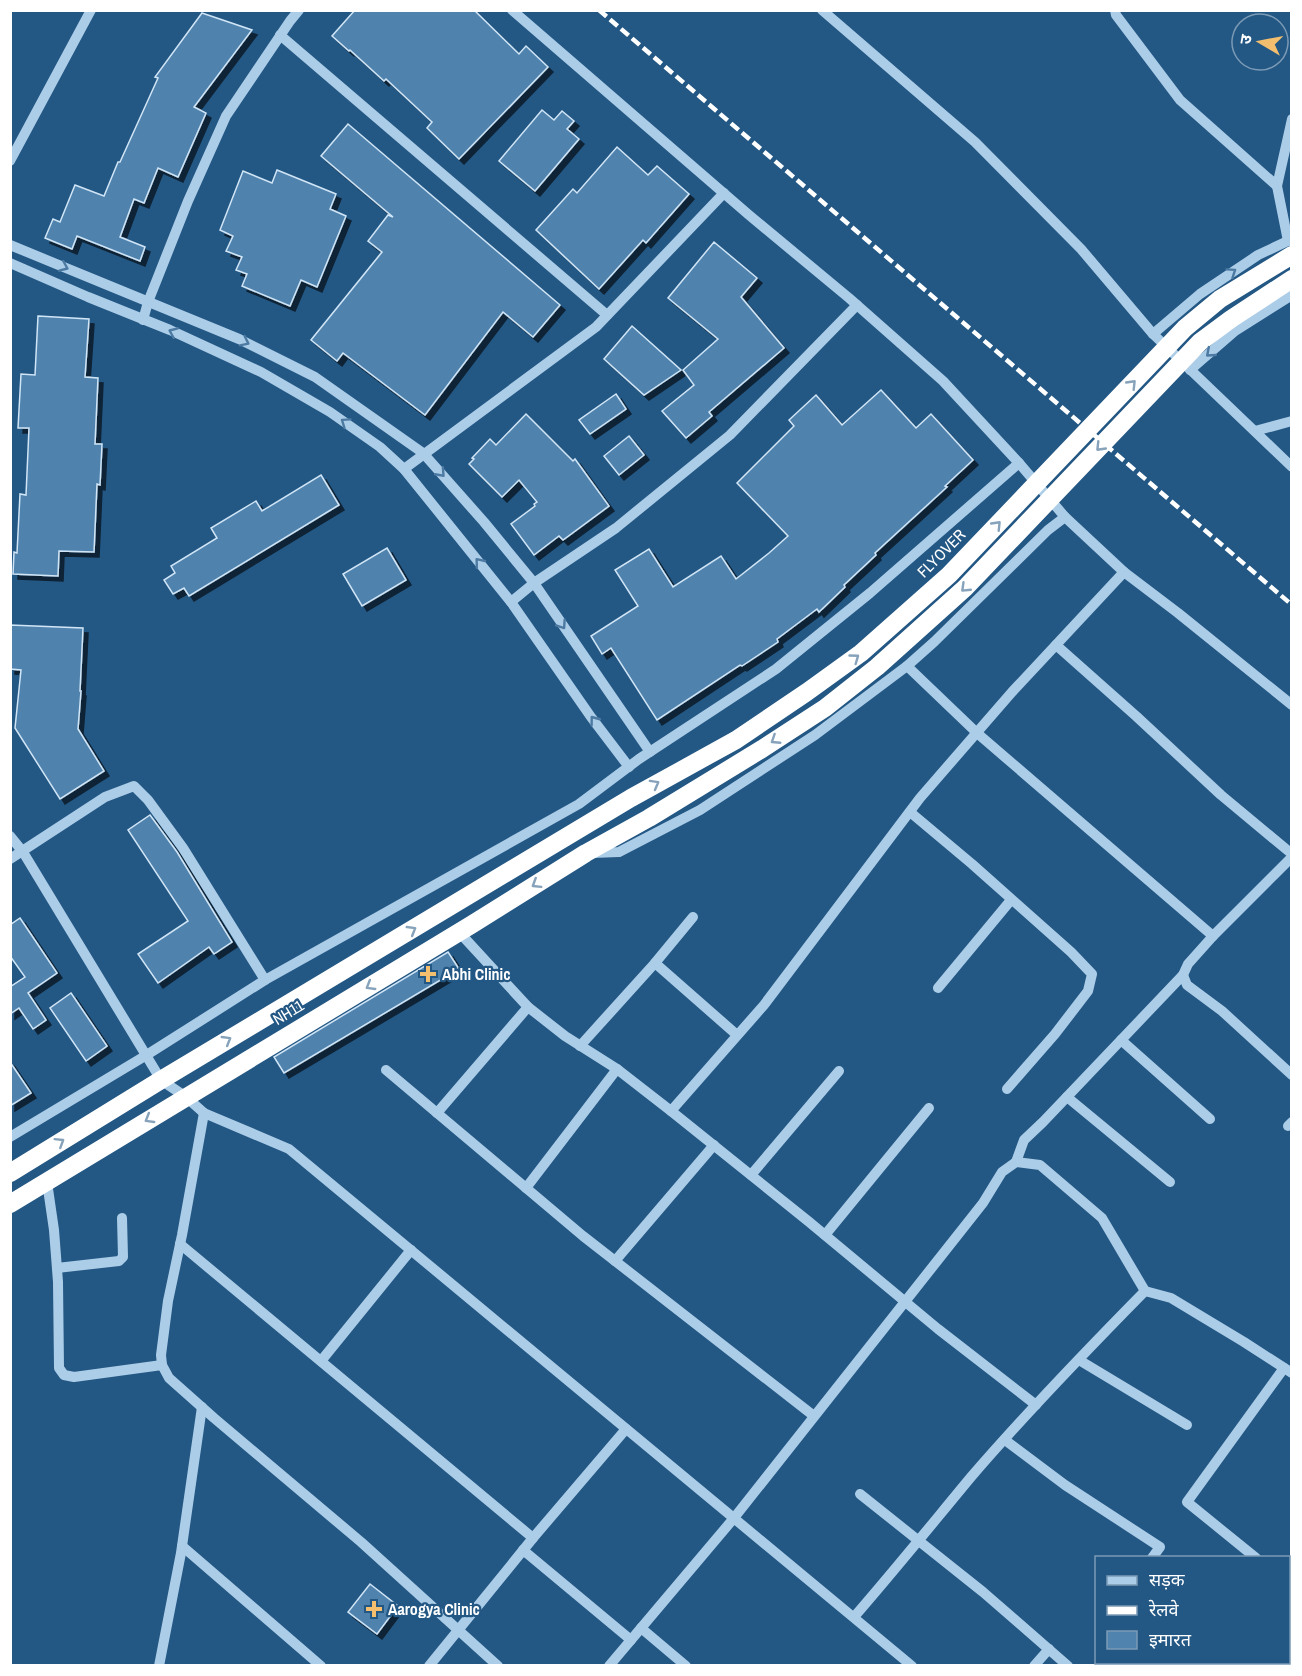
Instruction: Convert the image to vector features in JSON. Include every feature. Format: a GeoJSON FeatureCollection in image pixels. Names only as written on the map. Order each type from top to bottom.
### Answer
{"type":"FeatureCollection","features":[{"type":"Feature","properties":{"kind":"highway","name":"FLYOVER"},"geometry":{"type":"LineString","coordinates":[[10,1173],[631,798],[736,740],[861,653],[949,575],[1185,328],[1290,245]]}},
{"type":"Feature","properties":{"kind":"highway"},"geometry":{"type":"LineString","coordinates":[[586,853],[649,818],[762,749],[825,708],[877,668],[965,588],[1200,342],[1292,279]]}},
{"type":"Feature","properties":{"kind":"highway","name":"NH11"},"geometry":{"type":"LineString","coordinates":[[10,1204],[586,853]]}},
{"type":"Feature","properties":{"kind":"street"},"geometry":{"type":"LineString","coordinates":[[10,161],[91,10]]}},
{"type":"Feature","properties":{"kind":"street"},"geometry":{"type":"LineString","coordinates":[[143,320],[188,201],[226,116],[299,10]]}},
{"type":"Feature","properties":{"kind":"street"},"geometry":{"type":"LineString","coordinates":[[512,10],[943,381],[1019,463],[1065,517],[1124,572],[1292,705]]}},
{"type":"Feature","properties":{"kind":"street"},"geometry":{"type":"LineString","coordinates":[[822,10],[975,142],[1081,249],[1153,334],[1292,467]]}},
{"type":"Feature","properties":{"kind":"street"},"geometry":{"type":"LineString","coordinates":[[1114,10],[1180,100],[1277,186]]}},
{"type":"Feature","properties":{"kind":"street"},"geometry":{"type":"LineString","coordinates":[[280,35],[607,315]]}},
{"type":"Feature","properties":{"kind":"street"},"geometry":{"type":"LineString","coordinates":[[1153,334],[1201,293],[1258,255],[1290,245],[1277,186],[1292,119]]}},
{"type":"Feature","properties":{"kind":"street"},"geometry":{"type":"LineString","coordinates":[[404,469],[596,327],[724,193]]}},
{"type":"Feature","properties":{"kind":"street"},"geometry":{"type":"LineString","coordinates":[[10,245],[239,339],[315,377],[423,453],[534,583],[650,752]]}},
{"type":"Feature","properties":{"kind":"street"},"geometry":{"type":"LineString","coordinates":[[10,263],[216,350],[261,372],[330,412],[380,447],[404,469],[511,602],[591,717],[629,766]]}},
{"type":"Feature","properties":{"kind":"street"},"geometry":{"type":"LineString","coordinates":[[1201,293],[1235,331]]}},
{"type":"Feature","properties":{"kind":"street"},"geometry":{"type":"LineString","coordinates":[[1190,370],[1235,331],[1292,295]]}},
{"type":"Feature","properties":{"kind":"street"},"geometry":{"type":"LineString","coordinates":[[511,602],[534,583],[616,528],[730,435],[857,305]]}},
{"type":"Feature","properties":{"kind":"street"},"geometry":{"type":"LineString","coordinates":[[1255,431],[1292,421]]}},
{"type":"Feature","properties":{"kind":"street"},"geometry":{"type":"LineString","coordinates":[[10,1137],[145,1056],[265,980],[579,804],[629,766],[776,669],[870,593],[1019,463]]}},
{"type":"Feature","properties":{"kind":"street"},"geometry":{"type":"LineString","coordinates":[[586,853],[619,852],[700,810],[815,735],[907,666],[1048,530],[1065,517]]}},
{"type":"Feature","properties":{"kind":"street"},"geometry":{"type":"LineString","coordinates":[[671,1111],[764,1005],[910,812],[977,732],[1124,572]]}},
{"type":"Feature","properties":{"kind":"street"},"geometry":{"type":"LineString","coordinates":[[609,1665],[734,1518],[905,1302],[983,1203],[1002,1172],[1016,1161],[1024,1140],[1183,975],[1188,964],[1213,936],[1292,856],[1221,795],[1056,645]]}},
{"type":"Feature","properties":{"kind":"street"},"geometry":{"type":"LineString","coordinates":[[907,666],[977,732],[1213,936]]}},
{"type":"Feature","properties":{"kind":"street"},"geometry":{"type":"LineString","coordinates":[[10,859],[105,797],[134,786],[148,800],[183,848],[265,980]]}},
{"type":"Feature","properties":{"kind":"street"},"geometry":{"type":"LineString","coordinates":[[578,831],[579,804]]}},
{"type":"Feature","properties":{"kind":"street"},"geometry":{"type":"LineString","coordinates":[[910,812],[1071,952],[1092,974],[1088,992],[1007,1089]]}},
{"type":"Feature","properties":{"kind":"street"},"geometry":{"type":"LineString","coordinates":[[10,836],[23,852],[161,1080],[204,1113],[289,1149],[912,1665]]}},
{"type":"Feature","properties":{"kind":"street"},"geometry":{"type":"LineString","coordinates":[[938,988],[1011,900]]}},
{"type":"Feature","properties":{"kind":"street"},"geometry":{"type":"LineString","coordinates":[[580,1046],[693,917]]}},
{"type":"Feature","properties":{"kind":"street"},"geometry":{"type":"LineString","coordinates":[[459,932],[528,1007],[580,1046],[617,1069],[671,1111],[1036,1406]]}},
{"type":"Feature","properties":{"kind":"street"},"geometry":{"type":"LineString","coordinates":[[655,963],[737,1035]]}},
{"type":"Feature","properties":{"kind":"street"},"geometry":{"type":"LineString","coordinates":[[1183,975],[1187,985],[1222,1011],[1292,1075]]}},
{"type":"Feature","properties":{"kind":"street"},"geometry":{"type":"LineString","coordinates":[[437,1113],[528,1007]]}},
{"type":"Feature","properties":{"kind":"street"},"geometry":{"type":"LineString","coordinates":[[1121,1040],[1210,1119]]}},
{"type":"Feature","properties":{"kind":"street"},"geometry":{"type":"LineString","coordinates":[[526,1188],[617,1069]]}},
{"type":"Feature","properties":{"kind":"street"},"geometry":{"type":"LineString","coordinates":[[386,1070],[615,1261],[814,1416]]}},
{"type":"Feature","properties":{"kind":"street"},"geometry":{"type":"LineString","coordinates":[[751,1175],[839,1071]]}},
{"type":"Feature","properties":{"kind":"street"},"geometry":{"type":"LineString","coordinates":[[1067,1097],[1170,1182]]}},
{"type":"Feature","properties":{"kind":"street"},"geometry":{"type":"LineString","coordinates":[[825,1235],[929,1108]]}},
{"type":"Feature","properties":{"kind":"street"},"geometry":{"type":"LineString","coordinates":[[204,1113],[168,1301],[161,1355],[162,1365],[169,1378],[343,1527],[498,1665]]}},
{"type":"Feature","properties":{"kind":"street"},"geometry":{"type":"LineString","coordinates":[[615,1261],[714,1145]]}},
{"type":"Feature","properties":{"kind":"street"},"geometry":{"type":"LineString","coordinates":[[1016,1161],[1040,1165],[1102,1218],[1145,1291],[1171,1298],[1288,1370],[1187,1502],[1255,1556]]}},
{"type":"Feature","properties":{"kind":"street"},"geometry":{"type":"LineString","coordinates":[[47,1182],[57,1268],[59,1368],[64,1376],[74,1377],[162,1365]]}},
{"type":"Feature","properties":{"kind":"street"},"geometry":{"type":"LineString","coordinates":[[57,1268],[119,1261],[123,1257],[123,1218]]}},
{"type":"Feature","properties":{"kind":"street"},"geometry":{"type":"LineString","coordinates":[[180,1244],[533,1538]]}},
{"type":"Feature","properties":{"kind":"street"},"geometry":{"type":"LineString","coordinates":[[321,1361],[411,1250]]}},
{"type":"Feature","properties":{"kind":"street"},"geometry":{"type":"LineString","coordinates":[[854,1617],[972,1476],[1145,1291]]}},
{"type":"Feature","properties":{"kind":"street"},"geometry":{"type":"LineString","coordinates":[[1079,1360],[1188,1425]]}},
{"type":"Feature","properties":{"kind":"street"},"geometry":{"type":"LineString","coordinates":[[159,1665],[182,1546],[202,1407]]}},
{"type":"Feature","properties":{"kind":"street"},"geometry":{"type":"LineString","coordinates":[[429,1665],[626,1429]]}},
{"type":"Feature","properties":{"kind":"street"},"geometry":{"type":"LineString","coordinates":[[1005,1440],[1065,1485],[1160,1547],[1153,1556]]}},
{"type":"Feature","properties":{"kind":"street"},"geometry":{"type":"LineString","coordinates":[[860,1494],[983,1592],[1068,1665]]}},
{"type":"Feature","properties":{"kind":"street"},"geometry":{"type":"LineString","coordinates":[[182,1546],[321,1665]]}},
{"type":"Feature","properties":{"kind":"street"},"geometry":{"type":"LineString","coordinates":[[523,1550],[630,1640]]}},
{"type":"Feature","properties":{"kind":"street"},"geometry":{"type":"LineString","coordinates":[[641,1628],[686,1665]]}},
{"type":"Feature","properties":{"kind":"street"},"geometry":{"type":"LineString","coordinates":[[1035,1665],[1049,1649]]}},
{"type":"Feature","properties":{"kind":"building"},"geometry":{"type":"Polygon","coordinates":[[[355,10],[474,10],[519,54],[526,46],[548,67],[459,159],[427,128],[432,122],[386,79],[384,81],[332,36],[355,10]]]}},
{"type":"Feature","properties":{"kind":"building"},"geometry":{"type":"Polygon","coordinates":[[[202,13],[252,30],[194,107],[206,113],[178,177],[158,168],[144,203],[134,199],[120,237],[145,247],[140,261],[77,236],[72,249],[45,238],[53,219],[60,222],[75,185],[104,196],[158,78],[155,77],[202,13]]]}},
{"type":"Feature","properties":{"kind":"building"},"geometry":{"type":"Polygon","coordinates":[[[542,110],[554,120],[562,111],[574,121],[567,129],[579,139],[535,191],[499,161],[542,110]]]}},
{"type":"Feature","properties":{"kind":"building"},"geometry":{"type":"Polygon","coordinates":[[[348,124],[560,305],[533,337],[503,312],[425,415],[343,353],[337,361],[311,340],[382,252],[368,241],[388,215],[393,217],[321,156],[348,124]]]}},
{"type":"Feature","properties":{"kind":"building"},"geometry":{"type":"Polygon","coordinates":[[[617,147],[648,175],[657,166],[689,194],[646,243],[643,240],[599,289],[536,230],[573,189],[577,193],[617,147]]]}},
{"type":"Feature","properties":{"kind":"building"},"geometry":{"type":"Polygon","coordinates":[[[277,170],[336,194],[330,209],[346,216],[317,287],[301,280],[290,306],[242,286],[247,274],[236,270],[242,257],[226,251],[233,236],[220,230],[243,171],[272,183],[277,170]]]}},
{"type":"Feature","properties":{"kind":"building"},"geometry":{"type":"Polygon","coordinates":[[[714,242],[757,278],[741,297],[784,348],[709,412],[712,416],[686,438],[662,411],[694,385],[683,370],[718,339],[668,298],[714,242]]]}},
{"type":"Feature","properties":{"kind":"building"},"geometry":{"type":"Polygon","coordinates":[[[38,316],[89,319],[85,377],[98,378],[95,444],[102,444],[100,485],[97,484],[94,552],[59,551],[58,576],[13,574],[14,552],[17,553],[20,494],[26,495],[29,428],[18,428],[21,374],[35,375],[38,316]]]}},
{"type":"Feature","properties":{"kind":"building"},"geometry":{"type":"Polygon","coordinates":[[[632,326],[681,370],[644,395],[604,359],[632,326]]]}},
{"type":"Feature","properties":{"kind":"building"},"geometry":{"type":"Polygon","coordinates":[[[881,390],[916,428],[931,414],[973,460],[875,553],[876,555],[819,612],[817,609],[777,639],[778,642],[657,720],[611,648],[602,654],[591,636],[638,606],[615,570],[649,549],[673,587],[721,556],[736,579],[788,536],[737,483],[794,426],[789,420],[816,395],[842,425],[881,390]]]}},
{"type":"Feature","properties":{"kind":"building"},"geometry":{"type":"Polygon","coordinates":[[[616,394],[626,409],[590,434],[579,420],[616,394]]]}},
{"type":"Feature","properties":{"kind":"building"},"geometry":{"type":"Polygon","coordinates":[[[526,414],[573,461],[575,459],[609,506],[563,540],[559,536],[534,555],[511,524],[537,502],[519,480],[502,497],[469,464],[490,439],[496,445],[526,414]]]}},
{"type":"Feature","properties":{"kind":"building"},"geometry":{"type":"Polygon","coordinates":[[[629,436],[644,455],[619,475],[604,456],[629,436]]]}},
{"type":"Feature","properties":{"kind":"building"},"geometry":{"type":"Polygon","coordinates":[[[321,475],[339,505],[189,596],[184,588],[173,594],[164,580],[175,573],[171,566],[217,538],[211,528],[256,501],[262,511],[321,475]]]}},
{"type":"Feature","properties":{"kind":"building"},"geometry":{"type":"Polygon","coordinates":[[[387,548],[406,580],[362,606],[343,574],[387,548]]]}},
{"type":"Feature","properties":{"kind":"building"},"geometry":{"type":"Polygon","coordinates":[[[10,625],[83,628],[78,729],[104,771],[60,799],[15,728],[21,670],[10,669],[10,625]]]}},
{"type":"Feature","properties":{"kind":"building"},"geometry":{"type":"Polygon","coordinates":[[[150,815],[177,852],[232,942],[214,954],[209,947],[158,983],[138,954],[188,921],[128,830],[150,815]]]}},
{"type":"Feature","properties":{"kind":"building"},"geometry":{"type":"Polygon","coordinates":[[[20,918],[57,973],[28,993],[46,1020],[33,1029],[19,1008],[10,1014],[10,987],[25,977],[10,956],[10,925],[20,918]]]}},
{"type":"Feature","properties":{"kind":"building"},"geometry":{"type":"Polygon","coordinates":[[[448,952],[459,969],[284,1073],[274,1057],[448,952]]]}},
{"type":"Feature","properties":{"kind":"building"},"geometry":{"type":"Polygon","coordinates":[[[71,993],[107,1046],[86,1061],[50,1008],[71,993]]]}},
{"type":"Feature","properties":{"kind":"building"},"geometry":{"type":"Polygon","coordinates":[[[10,1062],[31,1093],[10,1106],[10,1062]]]}},
{"type":"Feature","properties":{"kind":"building"},"geometry":{"type":"Polygon","coordinates":[[[370,1584],[398,1606],[377,1634],[348,1612],[370,1584]]]}},
{"type":"Feature","properties":{"kind":"railway"},"geometry":{"type":"LineString","coordinates":[[599,10],[1292,605]]}},
{"type":"Feature","properties":{"kind":"place","name":"Abhi Clinic"},"geometry":{"type":"Point","coordinates":[428,974]}},
{"type":"Feature","properties":{"kind":"place","name":"Aarogya Clinic"},"geometry":{"type":"Point","coordinates":[374,1609]}}]}
